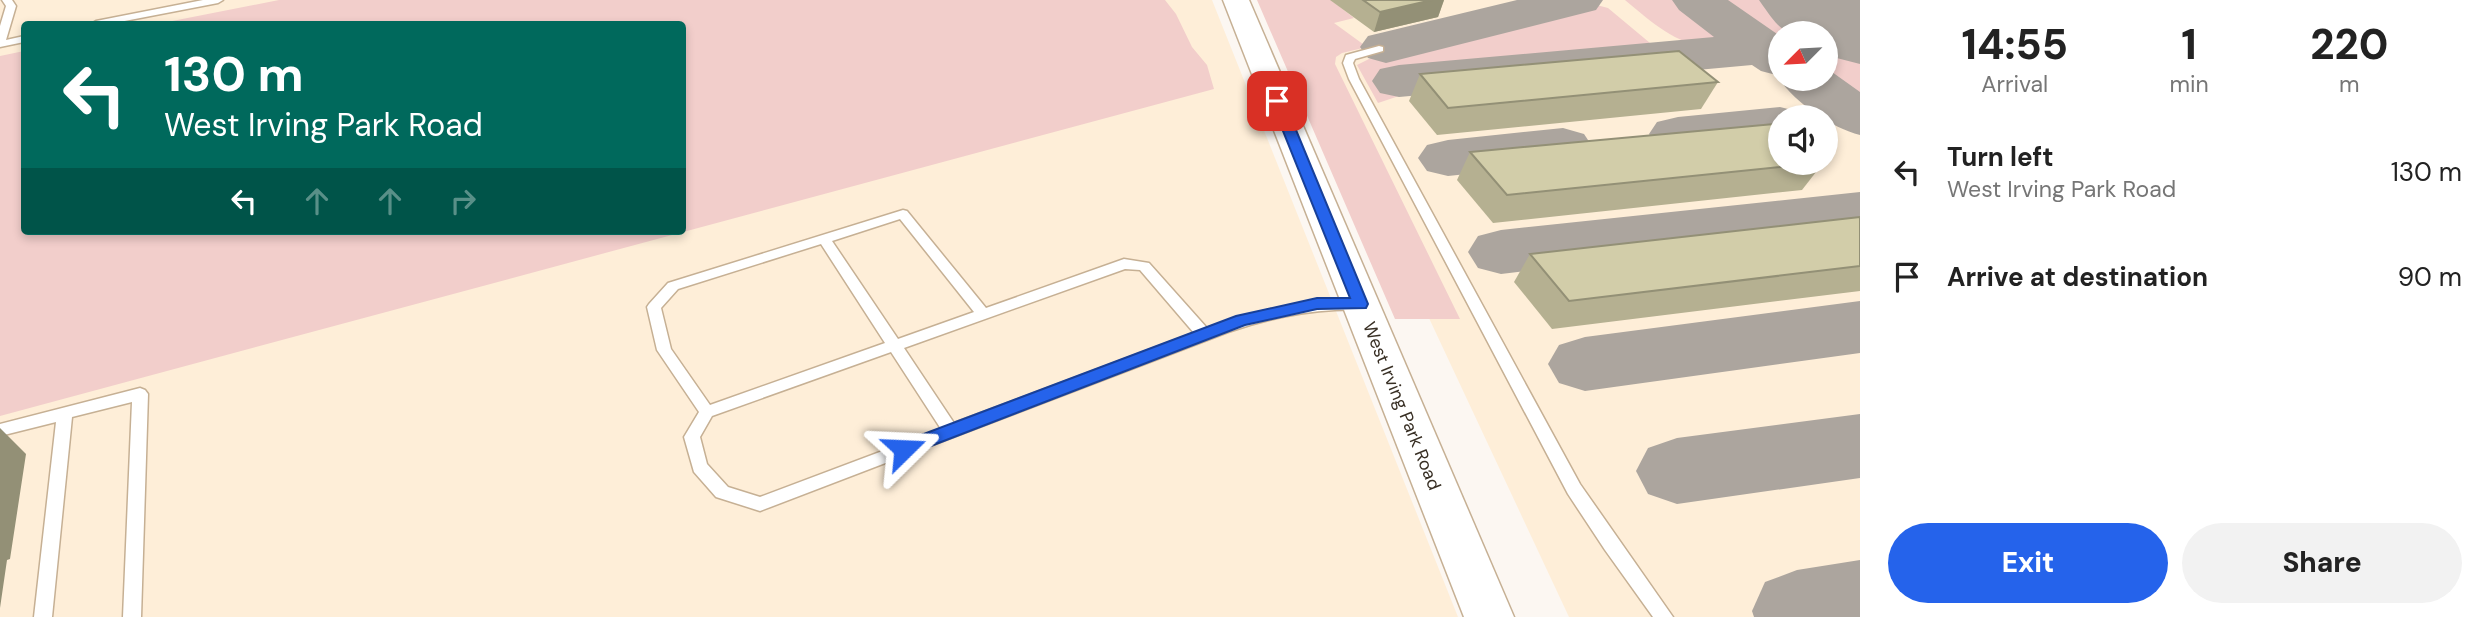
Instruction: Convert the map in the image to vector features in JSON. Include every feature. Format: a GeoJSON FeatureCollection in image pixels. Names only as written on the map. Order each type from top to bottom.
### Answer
{"type":"FeatureCollection","features":[{"type":"Feature","properties":{"kind":"main road","name":"West Irving Park Road"},"geometry":{"type":"LineString","coordinates":[[1236,0],[1489,617]]}},
{"type":"Feature","properties":{"kind":"lane"},"geometry":{"type":"LineString","coordinates":[[8,0],[10,6],[0,44],[21,40]]}},
{"type":"Feature","properties":{"kind":"lane"},"geometry":{"type":"LineString","coordinates":[[111,21],[218,0]]}},
{"type":"Feature","properties":{"kind":"lane"},"geometry":{"type":"LineString","coordinates":[[1379,49],[1350,57],[1348,63],[1354,79],[1574,489],[1664,617]]}},
{"type":"Feature","properties":{"kind":"lane"},"geometry":{"type":"LineString","coordinates":[[707,412],[664,350],[654,307],[673,286],[903,214],[982,314]]}},
{"type":"Feature","properties":{"kind":"lane"},"geometry":{"type":"LineString","coordinates":[[824,239],[951,431]]}},
{"type":"Feature","properties":{"kind":"lane"},"geometry":{"type":"LineString","coordinates":[[1204,335],[1144,266],[1125,264],[707,412],[692,437],[700,467],[722,492],[760,504],[1204,335],[1242,320],[1317,304],[1360,304]]}},
{"type":"Feature","properties":{"kind":"lane"},"geometry":{"type":"LineString","coordinates":[[0,430],[140,394],[132,617]]}},
{"type":"Feature","properties":{"kind":"lane"},"geometry":{"type":"LineString","coordinates":[[43,617],[65,413]]}},
{"type":"Feature","properties":{"kind":"shaded area"},"geometry":{"type":"Polygon","coordinates":[[[0,0],[1212,0],[1458,617],[0,617],[0,0]]]}},
{"type":"Feature","properties":{"kind":"shaded area"},"geometry":{"type":"Polygon","coordinates":[[[279,0],[1165,0],[1176,14],[1192,47],[1207,65],[1214,89],[686,231],[686,21],[172,21],[279,0]]]}},
{"type":"Feature","properties":{"kind":"shaded area"},"geometry":{"type":"Polygon","coordinates":[[[1257,0],[1331,0],[1354,18],[1334,23],[1367,47],[1342,53],[1336,57],[1335,64],[1460,319],[1395,319],[1257,0]]]}},
{"type":"Feature","properties":{"kind":"shaded area"},"geometry":{"type":"Polygon","coordinates":[[[1280,0],[1860,0],[1860,617],[1569,617],[1280,0]]]}},
{"type":"Feature","properties":{"kind":"shaded area"},"geometry":{"type":"Polygon","coordinates":[[[1625,0],[1679,0],[1718,29],[1721,36],[1710,43],[1698,45],[1685,41],[1671,35],[1625,0]]]}},
{"type":"Feature","properties":{"kind":"shaded area"},"geometry":{"type":"Polygon","coordinates":[[[1713,0],[1778,0],[1809,21],[1768,21],[1768,39],[1713,0]]]}},
{"type":"Feature","properties":{"kind":"shaded area"},"geometry":{"type":"Polygon","coordinates":[[[1589,3],[1608,8],[1650,43],[1628,50],[1384,71],[1405,94],[1378,103],[1357,65],[1371,58],[1589,3]]]}},
{"type":"Feature","properties":{"kind":"shaded area"},"geometry":{"type":"Polygon","coordinates":[[[1838,40],[1860,55],[1860,105],[1838,90],[1838,40]]]}},
{"type":"Feature","properties":{"kind":"shaded area"},"geometry":{"type":"Polygon","coordinates":[[[21,52],[21,235],[672,235],[0,416],[0,56],[21,52]]]}},
{"type":"Feature","properties":{"kind":"building"},"geometry":{"type":"Polygon","coordinates":[[[1363,0],[1432,0],[1380,12],[1363,0]]]}},
{"type":"Feature","properties":{"kind":"building"},"geometry":{"type":"Polygon","coordinates":[[[1679,51],[1718,82],[1448,108],[1420,74],[1679,51]]]}},
{"type":"Feature","properties":{"kind":"building"},"geometry":{"type":"Polygon","coordinates":[[[1768,125],[1768,168],[1507,195],[1470,152],[1768,125]]]}},
{"type":"Feature","properties":{"kind":"building"},"geometry":{"type":"Polygon","coordinates":[[[1860,217],[1860,266],[1569,301],[1530,254],[1860,217]]]}},
{"type":"Feature","properties":{"kind":"taxiway"},"geometry":{"type":"LineString","coordinates":[[1386,47],[1579,0]]}},
{"type":"Feature","properties":{"kind":"taxiway"},"geometry":{"type":"LineString","coordinates":[[1696,0],[1768,51]]}},
{"type":"Feature","properties":{"kind":"taxiway"},"geometry":{"type":"LineString","coordinates":[[1399,81],[1763,48]]}},
{"type":"Feature","properties":{"kind":"taxiway"},"geometry":{"type":"LineString","coordinates":[[1823,91],[1860,118]]}},
{"type":"Feature","properties":{"kind":"taxiway"},"geometry":{"type":"LineString","coordinates":[[1678,134],[1768,125]]}},
{"type":"Feature","properties":{"kind":"taxiway"},"geometry":{"type":"LineString","coordinates":[[1448,158],[1563,146]]}},
{"type":"Feature","properties":{"kind":"taxiway"},"geometry":{"type":"LineString","coordinates":[[1501,252],[1860,212]]}},
{"type":"Feature","properties":{"kind":"taxiway"},"geometry":{"type":"LineString","coordinates":[[1585,364],[1860,327]]}},
{"type":"Feature","properties":{"kind":"taxiway"},"geometry":{"type":"LineString","coordinates":[[1677,471],[1860,446]]}},
{"type":"Feature","properties":{"kind":"taxiway"},"geometry":{"type":"LineString","coordinates":[[1797,611],[1860,601]]}},
{"type":"Feature","properties":{"kind":"runway"},"geometry":{"type":"LineString","coordinates":[[1820,0],[1860,26]]}},
{"type":"Feature","properties":{"kind":"route"},"geometry":{"type":"LineString","coordinates":[[904,449],[1242,320],[1317,304],[1360,304],[1277,101]]}}]}
